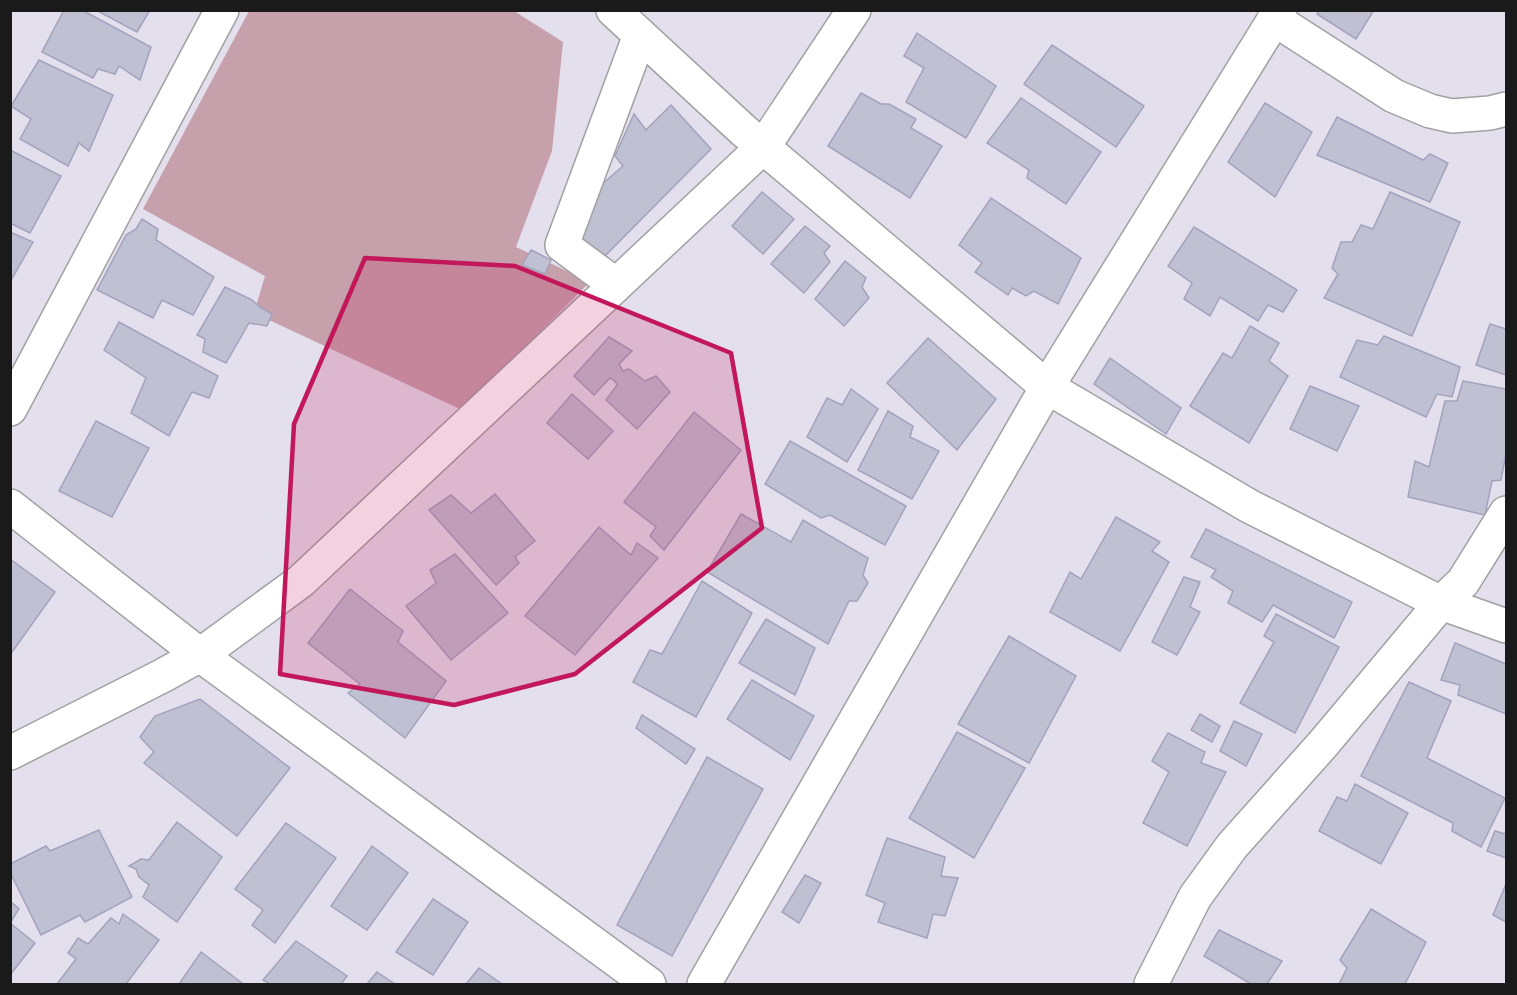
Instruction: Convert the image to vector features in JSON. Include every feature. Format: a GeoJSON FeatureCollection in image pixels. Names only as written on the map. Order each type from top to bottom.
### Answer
{"type":"FeatureCollection","features":[{"type":"Feature","properties":{"kind":"street"},"geometry":{"type":"LineString","coordinates":[[10,409],[222,10]]}},
{"type":"Feature","properties":{"kind":"street"},"geometry":{"type":"LineString","coordinates":[[613,10],[693,86],[1047,387],[1249,506],[1441,603],[1506,626]]}},
{"type":"Feature","properties":{"kind":"street"},"geometry":{"type":"LineString","coordinates":[[10,753],[152,682],[200,655],[301,581],[764,146],[854,10]]}},
{"type":"Feature","properties":{"kind":"street"},"geometry":{"type":"LineString","coordinates":[[704,984],[1047,387],[1277,15],[1394,96],[1430,111],[1452,116],[1490,113],[1506,109]]}},
{"type":"Feature","properties":{"kind":"street"},"geometry":{"type":"LineString","coordinates":[[616,285],[562,245],[640,35]]}},
{"type":"Feature","properties":{"kind":"street"},"geometry":{"type":"LineString","coordinates":[[10,506],[200,655],[649,984]]}},
{"type":"Feature","properties":{"kind":"street"},"geometry":{"type":"LineString","coordinates":[[1151,984],[1195,897],[1232,846],[1323,744],[1441,603],[1463,582],[1506,513]]}},
{"type":"Feature","properties":{"kind":"highlighted area"},"geometry":{"type":"Polygon","coordinates":[[[365,258],[515,266],[731,353],[762,528],[575,674],[454,705],[280,674],[294,424],[365,258]]]}},
{"type":"Feature","properties":{"kind":"shaded area"},"geometry":{"type":"Polygon","coordinates":[[[249,11],[514,11],[563,42],[552,151],[516,247],[590,282],[462,410],[254,313],[265,276],[143,209],[249,11]]]}},
{"type":"Feature","properties":{"kind":"building"},"geometry":{"type":"Polygon","coordinates":[[[64,10],[82,10],[151,47],[140,80],[119,66],[115,74],[98,69],[93,78],[42,52],[64,10]]]}},
{"type":"Feature","properties":{"kind":"building"},"geometry":{"type":"Polygon","coordinates":[[[96,10],[150,10],[137,32],[96,10]]]}},
{"type":"Feature","properties":{"kind":"building"},"geometry":{"type":"Polygon","coordinates":[[[1320,10],[1374,10],[1356,39],[1317,14],[1320,10]]]}},
{"type":"Feature","properties":{"kind":"building"},"geometry":{"type":"Polygon","coordinates":[[[917,33],[996,86],[966,138],[906,102],[924,68],[904,56],[917,33]]]}},
{"type":"Feature","properties":{"kind":"building"},"geometry":{"type":"Polygon","coordinates":[[[1052,45],[1144,106],[1116,147],[1024,84],[1052,45]]]}},
{"type":"Feature","properties":{"kind":"building"},"geometry":{"type":"Polygon","coordinates":[[[39,60],[113,95],[89,151],[79,143],[68,166],[20,139],[31,119],[11,106],[39,60]]]}},
{"type":"Feature","properties":{"kind":"building"},"geometry":{"type":"Polygon","coordinates":[[[861,93],[881,104],[889,104],[916,119],[911,128],[942,146],[910,198],[828,146],[861,93]]]}},
{"type":"Feature","properties":{"kind":"building"},"geometry":{"type":"Polygon","coordinates":[[[1021,98],[1101,152],[1066,204],[1027,178],[1029,170],[987,143],[1021,98]]]}},
{"type":"Feature","properties":{"kind":"building"},"geometry":{"type":"Polygon","coordinates":[[[1265,103],[1312,132],[1275,197],[1228,162],[1265,103]]]}},
{"type":"Feature","properties":{"kind":"building"},"geometry":{"type":"Polygon","coordinates":[[[671,105],[711,149],[600,261],[582,237],[600,186],[623,166],[615,156],[634,114],[646,130],[671,105]]]}},
{"type":"Feature","properties":{"kind":"building"},"geometry":{"type":"Polygon","coordinates":[[[1337,117],[1423,160],[1430,154],[1448,163],[1430,202],[1317,155],[1337,117]]]}},
{"type":"Feature","properties":{"kind":"building"},"geometry":{"type":"Polygon","coordinates":[[[10,150],[61,176],[30,233],[10,223],[10,150]]]}},
{"type":"Feature","properties":{"kind":"building"},"geometry":{"type":"Polygon","coordinates":[[[762,192],[794,219],[763,254],[732,226],[762,192]]]}},
{"type":"Feature","properties":{"kind":"building"},"geometry":{"type":"Polygon","coordinates":[[[1390,192],[1460,222],[1412,336],[1324,298],[1338,274],[1332,268],[1341,242],[1352,242],[1361,225],[1373,229],[1390,192]]]}},
{"type":"Feature","properties":{"kind":"building"},"geometry":{"type":"Polygon","coordinates":[[[991,198],[1081,258],[1058,304],[1034,291],[1026,296],[1012,288],[1008,295],[975,272],[982,263],[959,245],[991,198]]]}},
{"type":"Feature","properties":{"kind":"building"},"geometry":{"type":"Polygon","coordinates":[[[142,219],[158,229],[156,240],[214,277],[193,315],[162,300],[153,318],[97,290],[126,235],[136,229],[142,219]]]}},
{"type":"Feature","properties":{"kind":"building"},"geometry":{"type":"Polygon","coordinates":[[[805,226],[830,246],[824,253],[830,262],[804,293],[771,264],[805,226]]]}},
{"type":"Feature","properties":{"kind":"building"},"geometry":{"type":"Polygon","coordinates":[[[1194,227],[1297,290],[1283,312],[1268,305],[1258,321],[1220,297],[1210,316],[1184,299],[1192,283],[1168,266],[1194,227]]]}},
{"type":"Feature","properties":{"kind":"building"},"geometry":{"type":"Polygon","coordinates":[[[10,232],[33,242],[10,282],[10,232]]]}},
{"type":"Feature","properties":{"kind":"building"},"geometry":{"type":"Polygon","coordinates":[[[531,250],[551,260],[545,274],[522,265],[531,250]]]}},
{"type":"Feature","properties":{"kind":"building"},"geometry":{"type":"Polygon","coordinates":[[[845,261],[866,278],[862,287],[869,298],[844,326],[815,299],[845,261]]]}},
{"type":"Feature","properties":{"kind":"building"},"geometry":{"type":"Polygon","coordinates":[[[225,287],[252,300],[272,314],[267,326],[249,323],[226,363],[203,352],[205,339],[197,335],[225,287]]]}},
{"type":"Feature","properties":{"kind":"building"},"geometry":{"type":"Polygon","coordinates":[[[119,322],[218,376],[209,398],[192,392],[169,436],[131,413],[146,378],[104,350],[119,322]]]}},
{"type":"Feature","properties":{"kind":"building"},"geometry":{"type":"Polygon","coordinates":[[[1490,324],[1506,329],[1506,375],[1476,365],[1490,324]]]}},
{"type":"Feature","properties":{"kind":"building"},"geometry":{"type":"Polygon","coordinates":[[[1250,326],[1279,343],[1269,361],[1288,376],[1249,443],[1190,406],[1223,353],[1232,358],[1250,326]]]}},
{"type":"Feature","properties":{"kind":"building"},"geometry":{"type":"Polygon","coordinates":[[[1384,336],[1460,367],[1452,397],[1437,394],[1426,417],[1340,377],[1357,340],[1378,345],[1384,336]]]}},
{"type":"Feature","properties":{"kind":"building"},"geometry":{"type":"Polygon","coordinates":[[[609,337],[632,351],[619,364],[623,371],[629,369],[645,381],[656,376],[670,392],[637,429],[606,400],[617,385],[615,381],[610,378],[594,395],[574,376],[609,337]]]}},
{"type":"Feature","properties":{"kind":"building"},"geometry":{"type":"Polygon","coordinates":[[[928,338],[996,399],[957,450],[887,383],[928,338]]]}},
{"type":"Feature","properties":{"kind":"building"},"geometry":{"type":"Polygon","coordinates":[[[1110,358],[1181,408],[1166,434],[1094,384],[1110,358]]]}},
{"type":"Feature","properties":{"kind":"building"},"geometry":{"type":"Polygon","coordinates":[[[1463,381],[1506,389],[1506,454],[1501,480],[1492,481],[1485,515],[1408,497],[1415,461],[1429,467],[1445,401],[1457,401],[1463,381]]]}},
{"type":"Feature","properties":{"kind":"building"},"geometry":{"type":"Polygon","coordinates":[[[1310,386],[1359,406],[1337,451],[1290,429],[1310,386]]]}},
{"type":"Feature","properties":{"kind":"building"},"geometry":{"type":"Polygon","coordinates":[[[851,389],[878,409],[847,462],[807,437],[827,398],[842,405],[851,389]]]}},
{"type":"Feature","properties":{"kind":"building"},"geometry":{"type":"Polygon","coordinates":[[[572,394],[613,431],[588,459],[547,423],[572,394]]]}},
{"type":"Feature","properties":{"kind":"building"},"geometry":{"type":"Polygon","coordinates":[[[888,411],[913,426],[910,437],[939,451],[912,499],[858,470],[888,411]]]}},
{"type":"Feature","properties":{"kind":"building"},"geometry":{"type":"Polygon","coordinates":[[[694,412],[741,450],[664,550],[650,536],[656,527],[624,502],[694,412]]]}},
{"type":"Feature","properties":{"kind":"building"},"geometry":{"type":"Polygon","coordinates":[[[96,421],[149,448],[112,517],[59,491],[96,421]]]}},
{"type":"Feature","properties":{"kind":"building"},"geometry":{"type":"Polygon","coordinates":[[[790,441],[906,506],[885,545],[830,515],[821,518],[765,484],[790,441]]]}},
{"type":"Feature","properties":{"kind":"building"},"geometry":{"type":"Polygon","coordinates":[[[495,494],[535,541],[515,557],[519,563],[496,585],[429,510],[451,495],[471,513],[495,494]]]}},
{"type":"Feature","properties":{"kind":"building"},"geometry":{"type":"Polygon","coordinates":[[[741,514],[791,542],[803,520],[868,558],[863,575],[868,583],[857,601],[849,601],[828,644],[707,572],[741,514]]]}},
{"type":"Feature","properties":{"kind":"building"},"geometry":{"type":"Polygon","coordinates":[[[1116,517],[1160,542],[1152,551],[1169,562],[1120,651],[1050,612],[1070,572],[1081,579],[1116,517]]]}},
{"type":"Feature","properties":{"kind":"building"},"geometry":{"type":"Polygon","coordinates":[[[599,527],[631,555],[637,543],[658,558],[575,655],[525,616],[599,527]]]}},
{"type":"Feature","properties":{"kind":"building"},"geometry":{"type":"Polygon","coordinates":[[[1206,529],[1352,602],[1334,638],[1273,605],[1262,622],[1228,603],[1233,591],[1211,577],[1216,570],[1191,557],[1206,529]]]}},
{"type":"Feature","properties":{"kind":"building"},"geometry":{"type":"Polygon","coordinates":[[[455,554],[508,613],[451,660],[406,606],[436,583],[430,570],[455,554]]]}},
{"type":"Feature","properties":{"kind":"building"},"geometry":{"type":"Polygon","coordinates":[[[10,559],[55,592],[10,655],[10,559]]]}},
{"type":"Feature","properties":{"kind":"building"},"geometry":{"type":"Polygon","coordinates":[[[1184,577],[1200,582],[1190,607],[1200,612],[1177,655],[1152,642],[1184,577]]]}},
{"type":"Feature","properties":{"kind":"building"},"geometry":{"type":"Polygon","coordinates":[[[702,581],[752,613],[696,717],[633,682],[650,650],[662,654],[702,581]]]}},
{"type":"Feature","properties":{"kind":"building"},"geometry":{"type":"Polygon","coordinates":[[[350,589],[403,631],[398,642],[446,681],[405,738],[348,693],[360,684],[308,643],[350,589]]]}},
{"type":"Feature","properties":{"kind":"building"},"geometry":{"type":"Polygon","coordinates":[[[1276,614],[1339,647],[1295,733],[1240,703],[1274,642],[1264,636],[1276,614]]]}},
{"type":"Feature","properties":{"kind":"building"},"geometry":{"type":"Polygon","coordinates":[[[766,619],[815,648],[795,695],[739,663],[766,619]]]}},
{"type":"Feature","properties":{"kind":"building"},"geometry":{"type":"Polygon","coordinates":[[[1009,636],[1076,676],[1029,763],[958,724],[1009,636]]]}},
{"type":"Feature","properties":{"kind":"building"},"geometry":{"type":"Polygon","coordinates":[[[1455,643],[1506,664],[1506,714],[1458,695],[1460,685],[1441,680],[1455,643]]]}},
{"type":"Feature","properties":{"kind":"building"},"geometry":{"type":"Polygon","coordinates":[[[752,680],[814,716],[790,760],[727,719],[752,680]]]}},
{"type":"Feature","properties":{"kind":"building"},"geometry":{"type":"Polygon","coordinates":[[[1409,682],[1451,701],[1427,758],[1505,798],[1481,847],[1452,831],[1453,823],[1361,776],[1409,682]]]}},
{"type":"Feature","properties":{"kind":"building"},"geometry":{"type":"Polygon","coordinates":[[[200,699],[290,768],[237,836],[144,763],[154,752],[140,737],[155,716],[200,699]]]}},
{"type":"Feature","properties":{"kind":"building"},"geometry":{"type":"Polygon","coordinates":[[[1200,714],[1220,726],[1212,742],[1191,730],[1200,714]]]}},
{"type":"Feature","properties":{"kind":"building"},"geometry":{"type":"Polygon","coordinates":[[[642,715],[695,749],[686,764],[636,728],[642,715]]]}},
{"type":"Feature","properties":{"kind":"building"},"geometry":{"type":"Polygon","coordinates":[[[1234,721],[1262,734],[1246,766],[1220,751],[1234,721]]]}},
{"type":"Feature","properties":{"kind":"building"},"geometry":{"type":"Polygon","coordinates":[[[957,732],[1025,768],[974,858],[909,818],[957,732]]]}},
{"type":"Feature","properties":{"kind":"building"},"geometry":{"type":"Polygon","coordinates":[[[1168,733],[1205,752],[1201,763],[1226,772],[1187,846],[1143,823],[1169,772],[1152,761],[1168,733]]]}},
{"type":"Feature","properties":{"kind":"building"},"geometry":{"type":"Polygon","coordinates":[[[707,757],[763,789],[672,956],[617,925],[707,757]]]}},
{"type":"Feature","properties":{"kind":"building"},"geometry":{"type":"Polygon","coordinates":[[[1355,784],[1408,813],[1381,864],[1319,831],[1337,797],[1347,801],[1355,784]]]}},
{"type":"Feature","properties":{"kind":"building"},"geometry":{"type":"Polygon","coordinates":[[[177,822],[222,857],[177,922],[143,897],[149,885],[139,877],[136,869],[129,866],[141,859],[149,860],[177,822]]]}},
{"type":"Feature","properties":{"kind":"building"},"geometry":{"type":"Polygon","coordinates":[[[286,823],[336,858],[275,943],[252,925],[263,910],[235,889],[286,823]]]}},
{"type":"Feature","properties":{"kind":"building"},"geometry":{"type":"Polygon","coordinates":[[[99,830],[132,897],[85,922],[80,915],[41,935],[10,872],[10,864],[46,846],[50,851],[99,830]]]}},
{"type":"Feature","properties":{"kind":"building"},"geometry":{"type":"Polygon","coordinates":[[[1495,831],[1506,834],[1506,858],[1487,851],[1495,831]]]}},
{"type":"Feature","properties":{"kind":"building"},"geometry":{"type":"Polygon","coordinates":[[[887,838],[945,857],[941,876],[958,878],[945,916],[933,914],[927,938],[878,922],[885,903],[866,895],[887,838]]]}},
{"type":"Feature","properties":{"kind":"building"},"geometry":{"type":"Polygon","coordinates":[[[372,846],[408,873],[367,930],[331,906],[372,846]]]}},
{"type":"Feature","properties":{"kind":"building"},"geometry":{"type":"Polygon","coordinates":[[[805,875],[821,883],[799,923],[782,912],[805,875]]]}},
{"type":"Feature","properties":{"kind":"building"},"geometry":{"type":"Polygon","coordinates":[[[1506,884],[1506,922],[1493,915],[1506,884]]]}},
{"type":"Feature","properties":{"kind":"building"},"geometry":{"type":"Polygon","coordinates":[[[433,899],[468,922],[433,975],[396,952],[433,899]]]}},
{"type":"Feature","properties":{"kind":"building"},"geometry":{"type":"Polygon","coordinates":[[[10,901],[19,909],[10,923],[10,901]]]}},
{"type":"Feature","properties":{"kind":"building"},"geometry":{"type":"Polygon","coordinates":[[[1371,909],[1426,942],[1405,984],[1339,984],[1347,968],[1340,960],[1371,909]]]}},
{"type":"Feature","properties":{"kind":"building"},"geometry":{"type":"Polygon","coordinates":[[[123,914],[159,940],[126,984],[57,984],[76,959],[68,953],[78,938],[88,944],[111,918],[119,924],[123,914]]]}},
{"type":"Feature","properties":{"kind":"building"},"geometry":{"type":"Polygon","coordinates":[[[10,923],[35,943],[10,975],[10,923]]]}},
{"type":"Feature","properties":{"kind":"building"},"geometry":{"type":"Polygon","coordinates":[[[1219,930],[1282,961],[1267,984],[1251,984],[1204,956],[1219,930]]]}},
{"type":"Feature","properties":{"kind":"building"},"geometry":{"type":"Polygon","coordinates":[[[296,941],[347,976],[341,984],[270,984],[263,980],[296,941]]]}},
{"type":"Feature","properties":{"kind":"building"},"geometry":{"type":"Polygon","coordinates":[[[201,952],[242,983],[179,984],[201,952]]]}},
{"type":"Feature","properties":{"kind":"building"},"geometry":{"type":"Polygon","coordinates":[[[479,968],[502,984],[466,984],[479,968]]]}},
{"type":"Feature","properties":{"kind":"building"},"geometry":{"type":"Polygon","coordinates":[[[377,972],[395,984],[367,984],[377,972]]]}}]}
